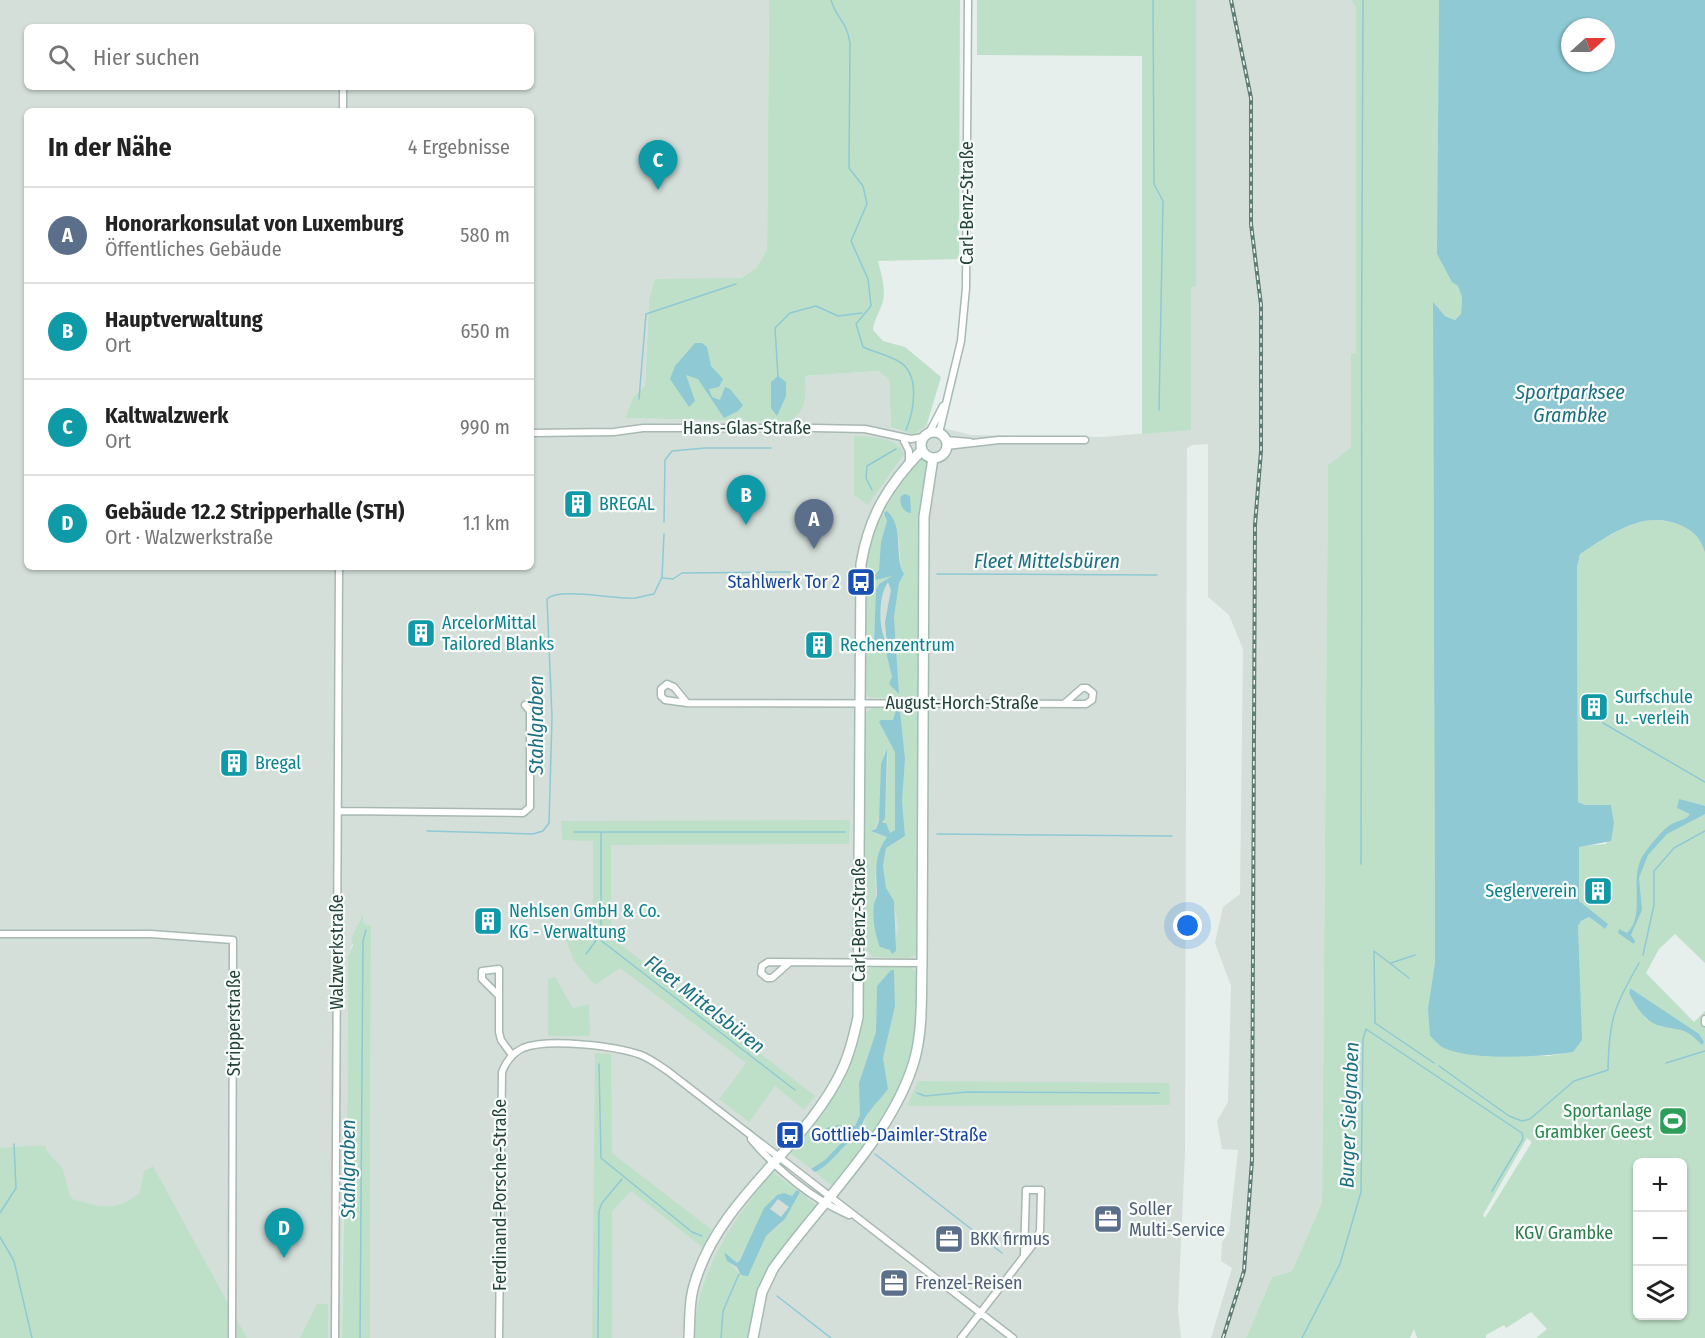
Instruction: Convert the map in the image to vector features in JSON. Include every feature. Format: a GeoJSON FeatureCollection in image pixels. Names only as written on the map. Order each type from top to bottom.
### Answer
{"type":"FeatureCollection","features":[{"type":"Feature","properties":{"kind":"street","name":"Carl-Benz-Straße"},"geometry":{"type":"LineString","coordinates":[[689,1338],[690,1305],[704,1258],[729,1217],[830,1091],[852,1047],[858,1017],[861,564],[869,526],[887,492],[909,464],[937,438],[961,341],[966,288],[968,0]]}},
{"type":"Feature","properties":{"kind":"street"},"geometry":{"type":"LineString","coordinates":[[343,90],[343,108]]}},
{"type":"Feature","properties":{"kind":"street","name":"Hans-Glas-Straße"},"geometry":{"type":"LineString","coordinates":[[534,433],[614,432],[643,428],[881,431],[911,439],[937,438],[971,442],[1085,440]]}},
{"type":"Feature","properties":{"kind":"street","name":"Hans-Glas-Straße"},"geometry":{"type":"LineString","coordinates":[[881,431],[922,450]]}},
{"type":"Feature","properties":{"kind":"street"},"geometry":{"type":"LineString","coordinates":[[933,458],[942,454],[937,438]]}},
{"type":"Feature","properties":{"kind":"street"},"geometry":{"type":"LineString","coordinates":[[904,441],[909,451],[909,464]]}},
{"type":"Feature","properties":{"kind":"street"},"geometry":{"type":"LineString","coordinates":[[922,450],[933,458]]}},
{"type":"Feature","properties":{"kind":"street"},"geometry":{"type":"LineString","coordinates":[[753,1338],[762,1292],[773,1269],[884,1123],[906,1082],[915,1057],[920,1028],[922,963],[924,517],[933,458]]}},
{"type":"Feature","properties":{"kind":"street","name":"Walzwerkstraße"},"geometry":{"type":"LineString","coordinates":[[335,1338],[339,570]]}},
{"type":"Feature","properties":{"kind":"street","name":"August-Horch-Straße"},"geometry":{"type":"LineString","coordinates":[[687,703],[1065,703]]}},
{"type":"Feature","properties":{"kind":"street"},"geometry":{"type":"LineString","coordinates":[[339,811],[523,813],[530,807],[530,711],[525,705]]}},
{"type":"Feature","properties":{"kind":"street","name":"Stripperstraße"},"geometry":{"type":"LineString","coordinates":[[0,934],[151,934],[233,940],[232,1338]]}},
{"type":"Feature","properties":{"kind":"street"},"geometry":{"type":"LineString","coordinates":[[789,963],[922,963]]}},
{"type":"Feature","properties":{"kind":"street"},"geometry":{"type":"LineString","coordinates":[[499,996],[482,979],[482,972],[499,969],[501,1040],[512,1055],[531,1046],[608,1046],[644,1056],[669,1072],[744,1130],[775,1159],[826,1199],[858,1219],[1013,1338]]}},
{"type":"Feature","properties":{"kind":"street","name":"Ferdinand-Porsche-Straße"},"geometry":{"type":"LineString","coordinates":[[499,1338],[500,1080],[505,1065],[512,1055]]}},
{"type":"Feature","properties":{"kind":"street"},"geometry":{"type":"LineString","coordinates":[[961,1338],[1024,1256],[1040,1234],[1041,1190],[1026,1190],[1024,1256]]}},
{"type":"Feature","properties":{"kind":"shaded area"},"geometry":{"type":"Polygon","coordinates":[[[0,0],[769,0],[767,250],[756,268],[741,278],[649,300],[645,386],[633,397],[625,418],[787,422],[805,376],[878,371],[889,379],[891,427],[913,435],[927,424],[971,435],[1103,437],[1191,429],[1191,286],[1196,285],[1196,0],[1351,0],[1356,6],[1356,354],[1351,354],[1351,447],[1328,465],[1322,1202],[1292,1271],[1272,1277],[1246,1338],[1211,1338],[1232,1268],[1221,1261],[1222,1242],[1229,1232],[1238,1150],[1222,1149],[1217,1121],[1228,1102],[1231,986],[1215,943],[1223,907],[1240,894],[1243,649],[1229,615],[1208,597],[1208,444],[1192,445],[1187,448],[1185,1153],[1178,1310],[1181,1338],[370,1338],[371,925],[364,924],[363,915],[348,956],[347,1126],[351,1140],[351,1163],[343,1199],[342,1338],[0,1338],[0,0]]]}},
{"type":"Feature","properties":{"kind":"green space"},"geometry":{"type":"Polygon","coordinates":[[[769,0],[960,0],[959,259],[878,261],[884,296],[873,330],[883,341],[905,347],[941,377],[927,424],[914,435],[891,427],[889,379],[878,371],[805,376],[805,397],[802,409],[787,422],[625,418],[633,397],[645,386],[649,300],[655,279],[741,278],[756,268],[767,250],[769,0]]]}},
{"type":"Feature","properties":{"kind":"green space"},"geometry":{"type":"Polygon","coordinates":[[[977,0],[1196,0],[1196,286],[1191,287],[1191,430],[1142,434],[1142,56],[977,55],[977,0]]]}},
{"type":"Feature","properties":{"kind":"green space","name":"KGV Grambke"},"geometry":{"type":"Polygon","coordinates":[[[1351,0],[1439,0],[1438,175],[1462,297],[1461,315],[1455,320],[1445,316],[1433,303],[1435,962],[1428,1008],[1483,1055],[1548,1056],[1573,1052],[1578,926],[1581,921],[1589,917],[1605,929],[1579,901],[1579,846],[1606,844],[1614,823],[1611,805],[1585,805],[1578,802],[1577,568],[1580,554],[1628,526],[1654,520],[1668,521],[1682,526],[1697,536],[1705,553],[1705,963],[1675,934],[1659,949],[1646,973],[1694,1022],[1705,1011],[1705,1338],[1536,1338],[1547,1329],[1531,1312],[1506,1328],[1504,1325],[1486,1335],[1486,1338],[1417,1338],[1414,1329],[1410,1338],[1246,1338],[1272,1277],[1292,1271],[1322,1202],[1328,465],[1351,447],[1351,354],[1356,353],[1356,7],[1351,0]],[[1630,988],[1629,993],[1646,1019],[1660,1026],[1686,1030],[1701,1044],[1688,1027],[1630,988]],[[1527,1138],[1483,1215],[1485,1218],[1532,1142],[1527,1138]]]}},
{"type":"Feature","properties":{"kind":"green space"},"geometry":{"type":"Polygon","coordinates":[[[854,436],[890,441],[901,448],[904,454],[868,505],[854,495],[854,436]]]}},
{"type":"Feature","properties":{"kind":"green space"},"geometry":{"type":"Polygon","coordinates":[[[922,455],[932,462],[920,696],[871,698],[865,694],[865,565],[872,529],[891,494],[922,455]],[[885,515],[887,521],[879,571],[875,573],[892,576],[879,584],[876,590],[874,643],[886,652],[895,692],[899,692],[894,617],[899,583],[904,574],[901,568],[899,539],[893,518],[885,515]]]}},
{"type":"Feature","properties":{"kind":"green space"},"geometry":{"type":"Polygon","coordinates":[[[913,707],[919,712],[918,954],[908,958],[872,957],[864,945],[865,714],[872,708],[913,707]],[[899,712],[895,713],[894,720],[882,720],[895,752],[895,830],[890,833],[886,823],[881,825],[885,818],[888,756],[884,752],[881,803],[874,831],[876,834],[888,837],[877,863],[874,903],[890,950],[894,952],[898,927],[894,901],[886,889],[883,866],[886,848],[905,836],[902,801],[905,759],[899,712]]]}},
{"type":"Feature","properties":{"kind":"green space"},"geometry":{"type":"Polygon","coordinates":[[[850,820],[849,844],[611,845],[611,937],[815,1096],[804,1110],[775,1086],[749,1122],[719,1099],[746,1063],[620,968],[595,985],[574,961],[566,940],[593,928],[593,841],[562,840],[561,821],[850,820]]]}},
{"type":"Feature","properties":{"kind":"green space"},"geometry":{"type":"Polygon","coordinates":[[[363,914],[364,924],[371,925],[370,1338],[342,1338],[344,1185],[351,1149],[347,1126],[348,956],[353,945],[351,939],[363,914]]]}},
{"type":"Feature","properties":{"kind":"green space"},"geometry":{"type":"Polygon","coordinates":[[[871,967],[910,967],[918,973],[914,1039],[898,1089],[886,1111],[832,1186],[815,1172],[859,1136],[869,1110],[888,1089],[883,1058],[895,1006],[894,970],[877,986],[876,1032],[861,1077],[860,1115],[855,1126],[838,1125],[827,1134],[846,1138],[825,1160],[811,1169],[789,1152],[836,1090],[853,1057],[863,1019],[864,972],[871,967]]]}},
{"type":"Feature","properties":{"kind":"green space"},"geometry":{"type":"Polygon","coordinates":[[[555,977],[573,1008],[589,1004],[590,1036],[548,1036],[548,979],[555,977]]]}},
{"type":"Feature","properties":{"kind":"green space"},"geometry":{"type":"Polygon","coordinates":[[[595,1053],[611,1054],[612,1153],[712,1230],[703,1248],[631,1191],[612,1211],[612,1338],[592,1338],[595,1053]]]}},
{"type":"Feature","properties":{"kind":"green space"},"geometry":{"type":"Polygon","coordinates":[[[918,1081],[1169,1083],[1170,1105],[907,1106],[918,1081]]]}},
{"type":"Feature","properties":{"kind":"green space"},"geometry":{"type":"Polygon","coordinates":[[[45,1145],[63,1170],[72,1199],[100,1206],[123,1204],[140,1193],[144,1171],[153,1166],[247,1338],[0,1338],[0,1148],[45,1145]]]}},
{"type":"Feature","properties":{"kind":"green space"},"geometry":{"type":"Polygon","coordinates":[[[772,1172],[797,1190],[792,1196],[777,1195],[772,1199],[737,1263],[724,1252],[741,1275],[748,1275],[766,1236],[781,1224],[800,1192],[817,1206],[758,1295],[750,1338],[693,1338],[702,1290],[719,1249],[772,1172]]]}},
{"type":"Feature","properties":{"kind":"green space"},"geometry":{"type":"Polygon","coordinates":[[[317,1304],[328,1304],[328,1338],[300,1338],[317,1304]]]}},
{"type":"Feature","properties":{"kind":"water","name":"Sportparksee Grambke"},"geometry":{"type":"Polygon","coordinates":[[[1439,0],[1705,0],[1705,553],[1697,536],[1691,531],[1668,521],[1655,520],[1629,526],[1580,554],[1577,568],[1578,802],[1585,805],[1611,805],[1614,823],[1611,841],[1579,847],[1579,901],[1608,924],[1605,929],[1589,917],[1581,921],[1578,926],[1582,1040],[1573,1052],[1526,1056],[1472,1055],[1444,1048],[1430,1036],[1428,1008],[1435,962],[1433,302],[1445,316],[1455,320],[1461,314],[1462,297],[1458,286],[1452,282],[1437,254],[1439,0]]]}},
{"type":"Feature","properties":{"kind":"water"},"geometry":{"type":"Polygon","coordinates":[[[695,343],[702,343],[707,347],[711,366],[723,379],[719,387],[709,389],[712,397],[720,400],[725,387],[730,389],[743,405],[738,411],[724,418],[698,379],[686,375],[695,401],[689,407],[670,379],[675,366],[695,343]]]}},
{"type":"Feature","properties":{"kind":"water"},"geometry":{"type":"Polygon","coordinates":[[[778,376],[786,382],[786,396],[777,416],[771,408],[771,382],[778,376]]]}},
{"type":"Feature","properties":{"kind":"water"},"geometry":{"type":"Polygon","coordinates":[[[905,494],[910,496],[911,513],[903,509],[900,501],[901,496],[905,494]]]}},
{"type":"Feature","properties":{"kind":"water"},"geometry":{"type":"Polygon","coordinates":[[[887,511],[896,525],[899,559],[904,574],[899,583],[894,617],[899,694],[889,684],[892,677],[886,652],[874,643],[876,590],[879,584],[892,576],[876,580],[873,577],[879,570],[881,542],[887,521],[884,513],[887,511]],[[888,582],[881,604],[882,630],[887,644],[885,622],[891,590],[888,582]]]}},
{"type":"Feature","properties":{"kind":"water"},"geometry":{"type":"Polygon","coordinates":[[[896,710],[900,712],[905,759],[902,801],[905,836],[886,848],[883,866],[886,888],[894,901],[896,951],[892,954],[890,950],[880,947],[873,915],[877,895],[878,856],[887,837],[871,831],[876,829],[879,821],[881,764],[887,749],[885,818],[882,823],[886,823],[890,833],[895,830],[895,752],[879,722],[893,720],[896,710]]]}},
{"type":"Feature","properties":{"kind":"water"},"geometry":{"type":"Polygon","coordinates":[[[1679,799],[1705,806],[1705,814],[1667,834],[1648,855],[1639,878],[1642,910],[1631,935],[1635,941],[1634,944],[1618,933],[1619,929],[1627,933],[1636,917],[1638,866],[1644,854],[1667,827],[1690,814],[1677,808],[1679,799]]]}},
{"type":"Feature","properties":{"kind":"water"},"geometry":{"type":"Polygon","coordinates":[[[891,970],[894,970],[895,1006],[883,1058],[888,1089],[866,1116],[859,1136],[815,1172],[811,1169],[825,1160],[846,1138],[824,1131],[826,1128],[838,1125],[855,1126],[860,1115],[859,1083],[876,1032],[877,986],[891,970]]]}},
{"type":"Feature","properties":{"kind":"water"},"geometry":{"type":"Polygon","coordinates":[[[1630,988],[1699,1034],[1704,1042],[1702,1045],[1687,1032],[1650,1021],[1635,1003],[1629,993],[1630,988]]]}},
{"type":"Feature","properties":{"kind":"water"},"geometry":{"type":"Polygon","coordinates":[[[797,1190],[800,1192],[785,1219],[766,1236],[748,1276],[741,1275],[737,1267],[727,1261],[724,1252],[737,1263],[764,1208],[777,1195],[784,1193],[792,1196],[797,1190]],[[778,1199],[770,1209],[781,1217],[789,1207],[778,1199]]]}},
{"type":"Feature","properties":{"kind":"waterway","name":"Fleet Mittelsbüren"},"geometry":{"type":"LineString","coordinates":[[831,0],[846,29],[850,43],[849,168],[863,186],[867,204],[851,241],[868,279],[871,306],[856,324],[863,347],[898,361],[910,374],[914,393],[906,430]]}},
{"type":"Feature","properties":{"kind":"waterway"},"geometry":{"type":"LineString","coordinates":[[1153,0],[1154,184],[1163,201],[1159,410]]}},
{"type":"Feature","properties":{"kind":"waterway"},"geometry":{"type":"LineString","coordinates":[[1361,864],[1363,0]]}},
{"type":"Feature","properties":{"kind":"waterway"},"geometry":{"type":"LineString","coordinates":[[639,399],[646,314],[736,284]]}},
{"type":"Feature","properties":{"kind":"waterway","name":"Stahlgraben"},"geometry":{"type":"LineString","coordinates":[[778,377],[775,328],[790,313],[816,306],[838,316],[862,313]]}},
{"type":"Feature","properties":{"kind":"waterway","name":"Stahlgraben"},"geometry":{"type":"LineString","coordinates":[[664,522],[665,460],[672,451],[705,448],[771,448]]}},
{"type":"Feature","properties":{"kind":"waterway","name":"Fleet Mittelsbüren"},"geometry":{"type":"LineString","coordinates":[[872,490],[866,478],[867,466],[896,449]]}},
{"type":"Feature","properties":{"kind":"waterway","name":"Stahlgraben"},"geometry":{"type":"LineString","coordinates":[[427,831],[533,834],[543,831],[549,823],[552,717],[547,599],[563,594],[626,598],[654,594],[662,577],[664,534]]}},
{"type":"Feature","properties":{"kind":"waterway","name":"Fleet Mittelsbüren"},"geometry":{"type":"LineString","coordinates":[[663,578],[673,579],[682,573],[790,572]]}},
{"type":"Feature","properties":{"kind":"waterway","name":"Fleet Mittelsbüren"},"geometry":{"type":"LineString","coordinates":[[937,574],[1157,575]]}},
{"type":"Feature","properties":{"kind":"waterway"},"geometry":{"type":"LineString","coordinates":[[1603,723],[1705,782]]}},
{"type":"Feature","properties":{"kind":"waterway","name":"Burger Sielgraben"},"geometry":{"type":"LineString","coordinates":[[1643,955],[1654,905],[1654,871],[1674,848],[1705,831]]}},
{"type":"Feature","properties":{"kind":"waterway","name":"Fleet Mittelsbüren"},"geometry":{"type":"LineString","coordinates":[[574,832],[600,832]]}},
{"type":"Feature","properties":{"kind":"waterway","name":"Fleet Mittelsbüren"},"geometry":{"type":"LineString","coordinates":[[586,954],[601,934],[601,832],[845,832]]}},
{"type":"Feature","properties":{"kind":"waterway","name":"Fleet Mittelsbüren"},"geometry":{"type":"LineString","coordinates":[[937,834],[1172,836]]}},
{"type":"Feature","properties":{"kind":"waterway","name":"Stahlgraben"},"geometry":{"type":"LineString","coordinates":[[360,1338],[363,941],[366,930]]}},
{"type":"Feature","properties":{"kind":"waterway","name":"Fleet Mittelsbüren"},"geometry":{"type":"LineString","coordinates":[[599,939],[795,1090]]}},
{"type":"Feature","properties":{"kind":"waterway"},"geometry":{"type":"LineString","coordinates":[[1409,978],[1374,951],[1375,1023],[1434,1063]]}},
{"type":"Feature","properties":{"kind":"waterway"},"geometry":{"type":"LineString","coordinates":[[1391,963],[1415,955]]}},
{"type":"Feature","properties":{"kind":"waterway","name":"Burger Sielgraben"},"geometry":{"type":"LineString","coordinates":[[1439,1066],[1509,1116],[1522,1121],[1530,1119],[1574,1081],[1608,1070],[1614,1014],[1639,963]]}},
{"type":"Feature","properties":{"kind":"waterway","name":"Burger Sielgraben"},"geometry":{"type":"LineString","coordinates":[[1302,1338],[1340,1264],[1361,1192],[1363,1039],[1366,1029],[1522,1133],[1523,1139],[1492,1191]]}},
{"type":"Feature","properties":{"kind":"waterway"},"geometry":{"type":"LineString","coordinates":[[1666,1063],[1705,1051]]}},
{"type":"Feature","properties":{"kind":"waterway","name":"Fleet Mittelsbüren"},"geometry":{"type":"LineString","coordinates":[[599,1064],[601,1158],[692,1232],[702,1236]]}},
{"type":"Feature","properties":{"kind":"waterway","name":"Fleet Mittelsbüren"},"geometry":{"type":"LineString","coordinates":[[917,1093],[925,1096],[967,1092],[1159,1093]]}},
{"type":"Feature","properties":{"kind":"waterway"},"geometry":{"type":"LineString","coordinates":[[0,1213],[16,1188],[14,1144]]}},
{"type":"Feature","properties":{"kind":"waterway","name":"Fleet Mittelsbüren"},"geometry":{"type":"LineString","coordinates":[[875,1154],[1002,1253]]}},
{"type":"Feature","properties":{"kind":"waterway","name":"Fleet Mittelsbüren"},"geometry":{"type":"LineString","coordinates":[[598,1338],[599,1211],[602,1203],[622,1179]]}},
{"type":"Feature","properties":{"kind":"waterway"},"geometry":{"type":"LineString","coordinates":[[0,1237],[14,1261],[32,1338]]}},
{"type":"Feature","properties":{"kind":"waterway","name":"Fleet Mittelsbüren"},"geometry":{"type":"LineString","coordinates":[[721,1338],[723,1311],[739,1274]]}},
{"type":"Feature","properties":{"kind":"waterway","name":"Fleet Mittelsbüren"},"geometry":{"type":"LineString","coordinates":[[777,1296],[831,1338]]}},
{"type":"Feature","properties":{"kind":"railway"},"geometry":{"type":"LineString","coordinates":[[1223,1338],[1244,1271],[1252,1160],[1255,525],[1261,451],[1261,305],[1251,224],[1251,98],[1231,0]]}},
{"type":"Feature","properties":{"kind":"place","name":"Kaltwalzwerk"},"geometry":{"type":"Point","coordinates":[658,190]}},
{"type":"Feature","properties":{"kind":"place","name":"BREGAL"},"geometry":{"type":"Point","coordinates":[578,504]}},
{"type":"Feature","properties":{"kind":"place","name":"Hauptverwaltung"},"geometry":{"type":"Point","coordinates":[746,525]}},
{"type":"Feature","properties":{"kind":"place","name":"Honorarkonsulat von Luxemburg"},"geometry":{"type":"Point","coordinates":[814,549]}},
{"type":"Feature","properties":{"kind":"place","name":"Stahlwerk Tor 2"},"geometry":{"type":"Point","coordinates":[861,582]}},
{"type":"Feature","properties":{"kind":"place","name":"ArcelorMittal Tailored Blanks"},"geometry":{"type":"Point","coordinates":[421,633]}},
{"type":"Feature","properties":{"kind":"place","name":"Rechenzentrum"},"geometry":{"type":"Point","coordinates":[819,645]}},
{"type":"Feature","properties":{"kind":"place","name":"Surfschule u. -verleih"},"geometry":{"type":"Point","coordinates":[1594,707]}},
{"type":"Feature","properties":{"kind":"place","name":"Bregal"},"geometry":{"type":"Point","coordinates":[234,763]}},
{"type":"Feature","properties":{"kind":"place","name":"Seglerverein"},"geometry":{"type":"Point","coordinates":[1598,891]}},
{"type":"Feature","properties":{"kind":"place","name":"Nehlsen GmbH & Co. KG - Verwaltung"},"geometry":{"type":"Point","coordinates":[488,921]}},
{"type":"Feature","properties":{"kind":"place","name":"Sportanlage Grambker Geest"},"geometry":{"type":"Point","coordinates":[1673,1121]}},
{"type":"Feature","properties":{"kind":"place","name":"Gottlieb-Daimler-Straße"},"geometry":{"type":"Point","coordinates":[790,1135]}},
{"type":"Feature","properties":{"kind":"place","name":"Soller Multi-Service"},"geometry":{"type":"Point","coordinates":[1108,1219]}},
{"type":"Feature","properties":{"kind":"place","name":"BKK firmus"},"geometry":{"type":"Point","coordinates":[949,1239]}},
{"type":"Feature","properties":{"kind":"place","name":"Gebäude 12.2 Stripperhalle (STH)"},"geometry":{"type":"Point","coordinates":[284,1258]}},
{"type":"Feature","properties":{"kind":"place","name":"Frenzel-Reisen"},"geometry":{"type":"Point","coordinates":[894,1283]}}]}
